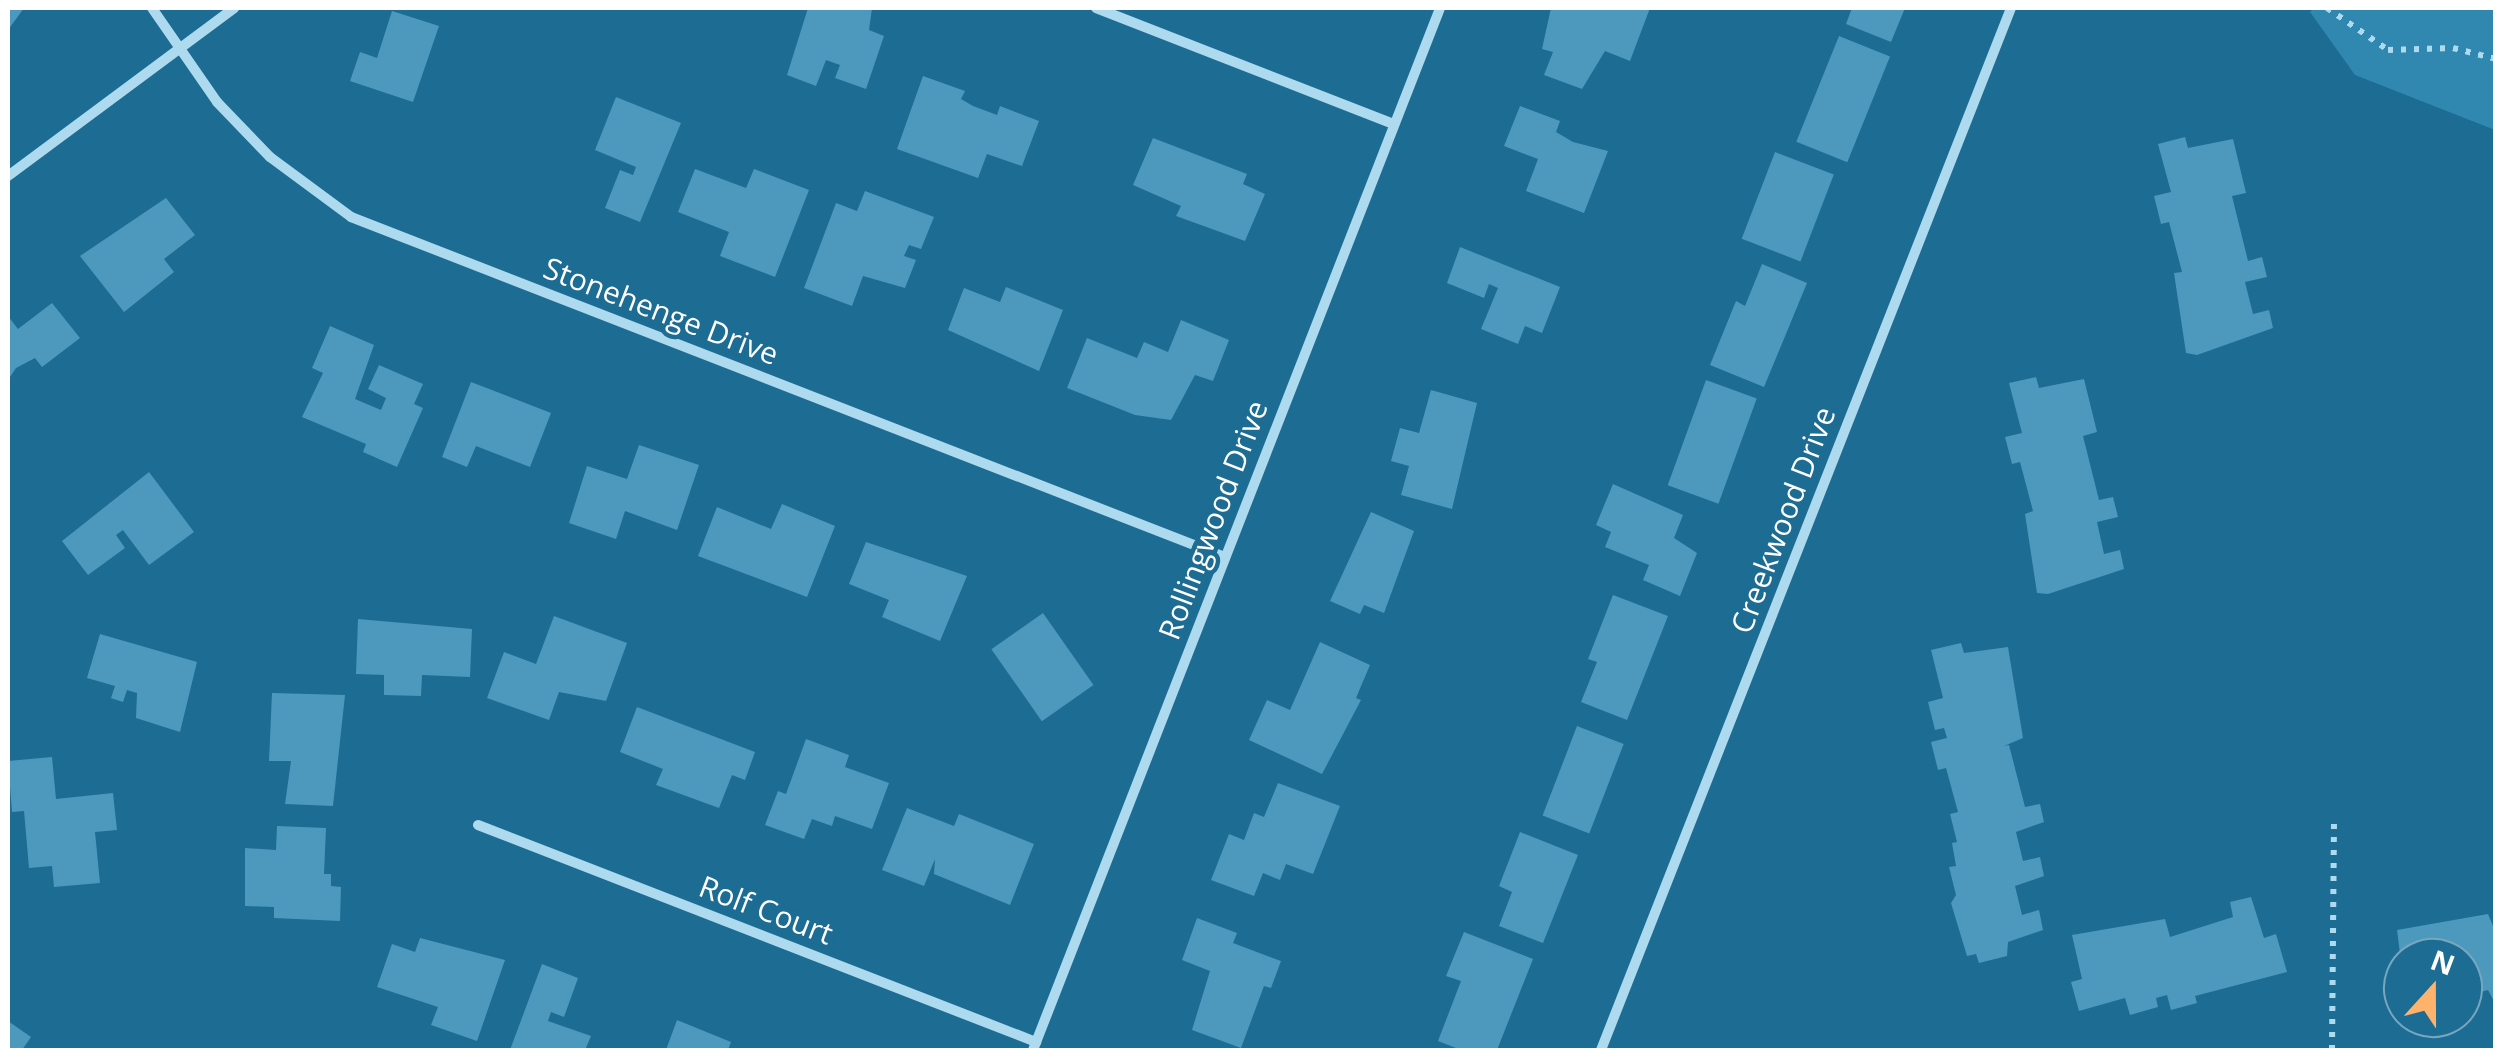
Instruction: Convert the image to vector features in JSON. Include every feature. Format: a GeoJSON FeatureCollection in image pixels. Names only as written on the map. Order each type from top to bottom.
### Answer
{"type":"FeatureCollection","features":[{"type":"Feature","properties":{"kind":"street","name":"Stonehenge Drive"},"geometry":{"type":"LineString","coordinates":[[152,8],[177,50],[270,157],[351,217],[1225,557]]}},
{"type":"Feature","properties":{"kind":"street"},"geometry":{"type":"LineString","coordinates":[[8,176],[234,8]]}},
{"type":"Feature","properties":{"kind":"street"},"geometry":{"type":"LineString","coordinates":[[1096,8],[1394,124]]}},
{"type":"Feature","properties":{"kind":"street","name":"Rollingwood Drive"},"geometry":{"type":"LineString","coordinates":[[1035,1046],[1440,8]]}},
{"type":"Feature","properties":{"kind":"street","name":"Creekwood Drive"},"geometry":{"type":"LineString","coordinates":[[1601,1050],[2011,8]]}},
{"type":"Feature","properties":{"kind":"street","name":"Rolf Court"},"geometry":{"type":"LineString","coordinates":[[478,825],[1035,1046]]}},
{"type":"Feature","properties":{"kind":"path"},"geometry":{"type":"LineString","coordinates":[[2327,8],[2388,50],[2453,48],[2496,59]]}},
{"type":"Feature","properties":{"kind":"path"},"geometry":{"type":"LineString","coordinates":[[2332,1050],[2334,816]]}},
{"type":"Feature","properties":{"kind":"shaded area"},"geometry":{"type":"Polygon","coordinates":[[[2314,8],[2495,8],[2495,130],[2355,75],[2310,12],[2314,8]]]}},
{"type":"Feature","properties":{"kind":"building"},"geometry":{"type":"Polygon","coordinates":[[[8,8],[24,8],[8,30],[8,8]]]}},
{"type":"Feature","properties":{"kind":"building"},"geometry":{"type":"Polygon","coordinates":[[[808,8],[872,8],[869,30],[884,36],[866,89],[835,78],[840,65],[826,60],[816,86],[787,75],[808,8]]]}},
{"type":"Feature","properties":{"kind":"building"},"geometry":{"type":"Polygon","coordinates":[[[1551,8],[1650,8],[1630,61],[1605,51],[1582,89],[1544,75],[1553,52],[1542,49],[1551,8]]]}},
{"type":"Feature","properties":{"kind":"building"},"geometry":{"type":"Polygon","coordinates":[[[1852,8],[1905,8],[1891,42],[1846,24],[1852,8]]]}},
{"type":"Feature","properties":{"kind":"building"},"geometry":{"type":"Polygon","coordinates":[[[392,11],[439,26],[413,102],[350,81],[360,52],[377,58],[392,11]]]}},
{"type":"Feature","properties":{"kind":"building"},"geometry":{"type":"Polygon","coordinates":[[[1839,36],[1890,57],[1847,162],[1796,142],[1839,36]]]}},
{"type":"Feature","properties":{"kind":"building"},"geometry":{"type":"Polygon","coordinates":[[[923,76],[965,91],[961,99],[973,106],[997,115],[1000,106],[1039,121],[1022,166],[987,154],[978,178],[897,149],[923,76]]]}},
{"type":"Feature","properties":{"kind":"building"},"geometry":{"type":"Polygon","coordinates":[[[616,97],[681,123],[640,222],[605,208],[620,170],[633,175],[636,167],[595,150],[616,97]]]}},
{"type":"Feature","properties":{"kind":"building"},"geometry":{"type":"Polygon","coordinates":[[[1520,106],[1560,121],[1556,132],[1573,142],[1608,151],[1584,213],[1526,191],[1538,159],[1504,146],[1520,106]]]}},
{"type":"Feature","properties":{"kind":"building"},"geometry":{"type":"Polygon","coordinates":[[[2185,137],[2188,148],[2233,139],[2246,193],[2232,196],[2248,261],[2262,257],[2267,277],[2245,282],[2253,314],[2269,310],[2273,328],[2197,355],[2186,353],[2174,273],[2182,272],[2169,222],[2161,224],[2154,196],[2171,192],[2158,144],[2185,137]]]}},
{"type":"Feature","properties":{"kind":"building"},"geometry":{"type":"Polygon","coordinates":[[[1153,138],[1247,174],[1243,184],[1265,194],[1245,241],[1176,216],[1181,206],[1133,185],[1153,138]]]}},
{"type":"Feature","properties":{"kind":"building"},"geometry":{"type":"Polygon","coordinates":[[[1775,152],[1834,175],[1800,261],[1742,239],[1775,152]]]}},
{"type":"Feature","properties":{"kind":"building"},"geometry":{"type":"Polygon","coordinates":[[[695,169],[746,188],[754,169],[809,190],[775,277],[720,256],[729,232],[678,212],[695,169]]]}},
{"type":"Feature","properties":{"kind":"building"},"geometry":{"type":"Polygon","coordinates":[[[865,191],[934,217],[921,249],[909,245],[904,256],[916,260],[905,288],[863,276],[852,306],[804,288],[836,203],[857,211],[865,191]]]}},
{"type":"Feature","properties":{"kind":"building"},"geometry":{"type":"Polygon","coordinates":[[[166,198],[195,235],[164,259],[174,272],[124,312],[80,256],[166,198]]]}},
{"type":"Feature","properties":{"kind":"building"},"geometry":{"type":"Polygon","coordinates":[[[1460,247],[1560,287],[1542,333],[1525,326],[1518,344],[1481,329],[1498,288],[1489,284],[1484,298],[1447,283],[1460,247]]]}},
{"type":"Feature","properties":{"kind":"building"},"geometry":{"type":"Polygon","coordinates":[[[1762,264],[1807,283],[1764,387],[1710,365],[1736,301],[1745,306],[1762,264]]]}},
{"type":"Feature","properties":{"kind":"building"},"geometry":{"type":"Polygon","coordinates":[[[1006,287],[1063,310],[1039,371],[948,330],[964,288],[1000,302],[1006,287]]]}},
{"type":"Feature","properties":{"kind":"building"},"geometry":{"type":"Polygon","coordinates":[[[52,303],[80,338],[42,367],[35,358],[16,368],[8,380],[8,316],[18,329],[52,303]]]}},
{"type":"Feature","properties":{"kind":"building"},"geometry":{"type":"Polygon","coordinates":[[[1181,320],[1229,340],[1213,381],[1195,375],[1171,420],[1135,415],[1067,388],[1087,338],[1137,358],[1144,342],[1168,352],[1181,320]]]}},
{"type":"Feature","properties":{"kind":"building"},"geometry":{"type":"Polygon","coordinates":[[[330,326],[374,345],[355,399],[381,410],[386,398],[368,389],[379,365],[423,384],[414,404],[423,408],[397,467],[363,452],[366,444],[302,417],[323,373],[312,368],[330,326]]]}},
{"type":"Feature","properties":{"kind":"building"},"geometry":{"type":"Polygon","coordinates":[[[2036,377],[2039,388],[2084,379],[2097,432],[2083,436],[2099,500],[2113,497],[2118,517],[2097,522],[2104,554],[2120,550],[2124,569],[2048,594],[2037,593],[2025,514],[2033,511],[2020,462],[2012,464],[2005,437],[2022,433],[2009,383],[2036,377]]]}},
{"type":"Feature","properties":{"kind":"building"},"geometry":{"type":"Polygon","coordinates":[[[1706,380],[1757,398],[1718,504],[1668,485],[1706,380]]]}},
{"type":"Feature","properties":{"kind":"building"},"geometry":{"type":"Polygon","coordinates":[[[471,382],[551,413],[530,467],[476,446],[467,467],[442,457],[471,382]]]}},
{"type":"Feature","properties":{"kind":"building"},"geometry":{"type":"Polygon","coordinates":[[[1431,390],[1477,403],[1452,509],[1401,495],[1409,466],[1391,461],[1400,428],[1419,433],[1431,390]]]}},
{"type":"Feature","properties":{"kind":"building"},"geometry":{"type":"Polygon","coordinates":[[[639,445],[699,465],[677,530],[625,511],[616,539],[569,523],[587,466],[627,479],[639,445]]]}},
{"type":"Feature","properties":{"kind":"building"},"geometry":{"type":"Polygon","coordinates":[[[149,472],[194,532],[149,565],[123,530],[116,535],[125,548],[88,575],[62,541],[149,472]]]}},
{"type":"Feature","properties":{"kind":"building"},"geometry":{"type":"Polygon","coordinates":[[[1613,484],[1683,515],[1674,538],[1697,553],[1680,596],[1643,580],[1649,565],[1605,547],[1611,532],[1596,525],[1613,484]]]}},
{"type":"Feature","properties":{"kind":"building"},"geometry":{"type":"Polygon","coordinates":[[[782,504],[835,526],[807,597],[698,556],[717,507],[771,529],[782,504]]]}},
{"type":"Feature","properties":{"kind":"building"},"geometry":{"type":"Polygon","coordinates":[[[1371,512],[1414,531],[1384,613],[1364,605],[1360,614],[1330,601],[1371,512]]]}},
{"type":"Feature","properties":{"kind":"building"},"geometry":{"type":"Polygon","coordinates":[[[866,542],[967,576],[940,641],[882,617],[889,600],[849,584],[866,542]]]}},
{"type":"Feature","properties":{"kind":"building"},"geometry":{"type":"Polygon","coordinates":[[[1613,595],[1668,616],[1627,720],[1581,702],[1597,662],[1588,659],[1613,595]]]}},
{"type":"Feature","properties":{"kind":"building"},"geometry":{"type":"Polygon","coordinates":[[[1043,613],[1093,685],[1042,721],[991,649],[1043,613]]]}},
{"type":"Feature","properties":{"kind":"building"},"geometry":{"type":"Polygon","coordinates":[[[554,616],[627,643],[606,701],[559,692],[549,720],[487,698],[504,652],[536,664],[554,616]]]}},
{"type":"Feature","properties":{"kind":"building"},"geometry":{"type":"Polygon","coordinates":[[[358,619],[472,629],[470,677],[422,675],[421,696],[384,695],[384,675],[356,674],[358,619]]]}},
{"type":"Feature","properties":{"kind":"building"},"geometry":{"type":"Polygon","coordinates":[[[100,634],[197,662],[180,732],[136,718],[137,693],[127,690],[123,702],[111,698],[115,686],[87,678],[100,634]]]}},
{"type":"Feature","properties":{"kind":"building"},"geometry":{"type":"Polygon","coordinates":[[[1320,642],[1370,665],[1356,698],[1361,700],[1322,774],[1249,740],[1267,700],[1290,710],[1320,642]]]}},
{"type":"Feature","properties":{"kind":"building"},"geometry":{"type":"Polygon","coordinates":[[[1961,643],[1964,653],[2008,647],[2023,738],[2004,746],[2009,745],[2025,807],[2040,804],[2044,822],[2016,832],[2023,861],[2040,857],[2044,876],[2015,886],[2022,915],[2039,910],[2043,930],[2008,942],[2007,956],[1979,963],[1976,954],[1967,956],[1951,903],[1956,895],[1949,867],[1956,866],[1952,843],[1957,842],[1950,814],[1958,812],[1946,768],[1938,770],[1931,742],[1947,738],[1944,728],[1935,730],[1928,702],[1943,698],[1931,650],[1961,643]]]}},
{"type":"Feature","properties":{"kind":"building"},"geometry":{"type":"Polygon","coordinates":[[[272,693],[345,695],[333,806],[285,804],[291,761],[269,761],[272,693]]]}},
{"type":"Feature","properties":{"kind":"building"},"geometry":{"type":"Polygon","coordinates":[[[637,707],[755,752],[745,780],[732,775],[719,808],[656,785],[663,769],[620,752],[637,707]]]}},
{"type":"Feature","properties":{"kind":"building"},"geometry":{"type":"Polygon","coordinates":[[[1577,726],[1624,744],[1589,834],[1543,816],[1577,726]]]}},
{"type":"Feature","properties":{"kind":"building"},"geometry":{"type":"Polygon","coordinates":[[[806,739],[849,755],[845,767],[889,783],[872,829],[835,816],[832,826],[812,819],[804,839],[765,825],[778,791],[786,794],[806,739]]]}},
{"type":"Feature","properties":{"kind":"building"},"geometry":{"type":"Polygon","coordinates":[[[52,757],[56,799],[113,793],[117,830],[95,832],[100,883],[54,887],[52,866],[29,868],[24,811],[12,812],[8,761],[52,757]]]}},
{"type":"Feature","properties":{"kind":"building"},"geometry":{"type":"Polygon","coordinates":[[[1278,783],[1340,806],[1313,874],[1286,864],[1280,880],[1263,873],[1254,896],[1211,880],[1229,834],[1244,840],[1254,813],[1264,817],[1278,783]]]}},
{"type":"Feature","properties":{"kind":"building"},"geometry":{"type":"Polygon","coordinates":[[[907,808],[954,826],[959,814],[1034,844],[1010,905],[934,874],[935,859],[924,886],[882,870],[907,808]]]}},
{"type":"Feature","properties":{"kind":"building"},"geometry":{"type":"Polygon","coordinates":[[[277,826],[326,828],[324,874],[331,874],[331,886],[341,887],[340,921],[274,918],[274,907],[245,906],[245,848],[276,850],[277,826]]]}},
{"type":"Feature","properties":{"kind":"building"},"geometry":{"type":"Polygon","coordinates":[[[1520,832],[1578,855],[1543,943],[1499,926],[1512,892],[1499,886],[1520,832]]]}},
{"type":"Feature","properties":{"kind":"building"},"geometry":{"type":"Polygon","coordinates":[[[2251,897],[2264,938],[2276,934],[2287,972],[2195,996],[2197,1003],[2171,1010],[2167,995],[2156,998],[2158,1007],[2130,1015],[2125,998],[2079,1011],[2071,982],[2082,979],[2072,935],[2165,919],[2170,937],[2233,917],[2230,902],[2251,897]]]}},
{"type":"Feature","properties":{"kind":"building"},"geometry":{"type":"Polygon","coordinates":[[[2488,914],[2496,933],[2496,1005],[2488,990],[2483,991],[2483,938],[2398,938],[2397,930],[2488,914]]]}},
{"type":"Feature","properties":{"kind":"building"},"geometry":{"type":"Polygon","coordinates":[[[1197,918],[1237,933],[1233,943],[1281,961],[1271,988],[1264,986],[1241,1048],[1192,1030],[1210,971],[1182,960],[1197,918]]]}},
{"type":"Feature","properties":{"kind":"building"},"geometry":{"type":"Polygon","coordinates":[[[1464,932],[1533,959],[1497,1050],[1461,1050],[1438,1041],[1461,981],[1446,976],[1464,932]]]}},
{"type":"Feature","properties":{"kind":"building"},"geometry":{"type":"Polygon","coordinates":[[[420,938],[505,960],[477,1041],[431,1025],[438,1007],[377,987],[392,944],[415,952],[420,938]]]}},
{"type":"Feature","properties":{"kind":"building"},"geometry":{"type":"Polygon","coordinates":[[[542,964],[578,978],[564,1017],[551,1012],[548,1021],[591,1036],[585,1050],[510,1050],[542,964]]]}},
{"type":"Feature","properties":{"kind":"building"},"geometry":{"type":"Polygon","coordinates":[[[677,1020],[731,1042],[728,1050],[666,1050],[677,1020]]]}},
{"type":"Feature","properties":{"kind":"building"},"geometry":{"type":"Polygon","coordinates":[[[8,1021],[31,1037],[22,1050],[8,1050],[8,1021]]]}}]}
